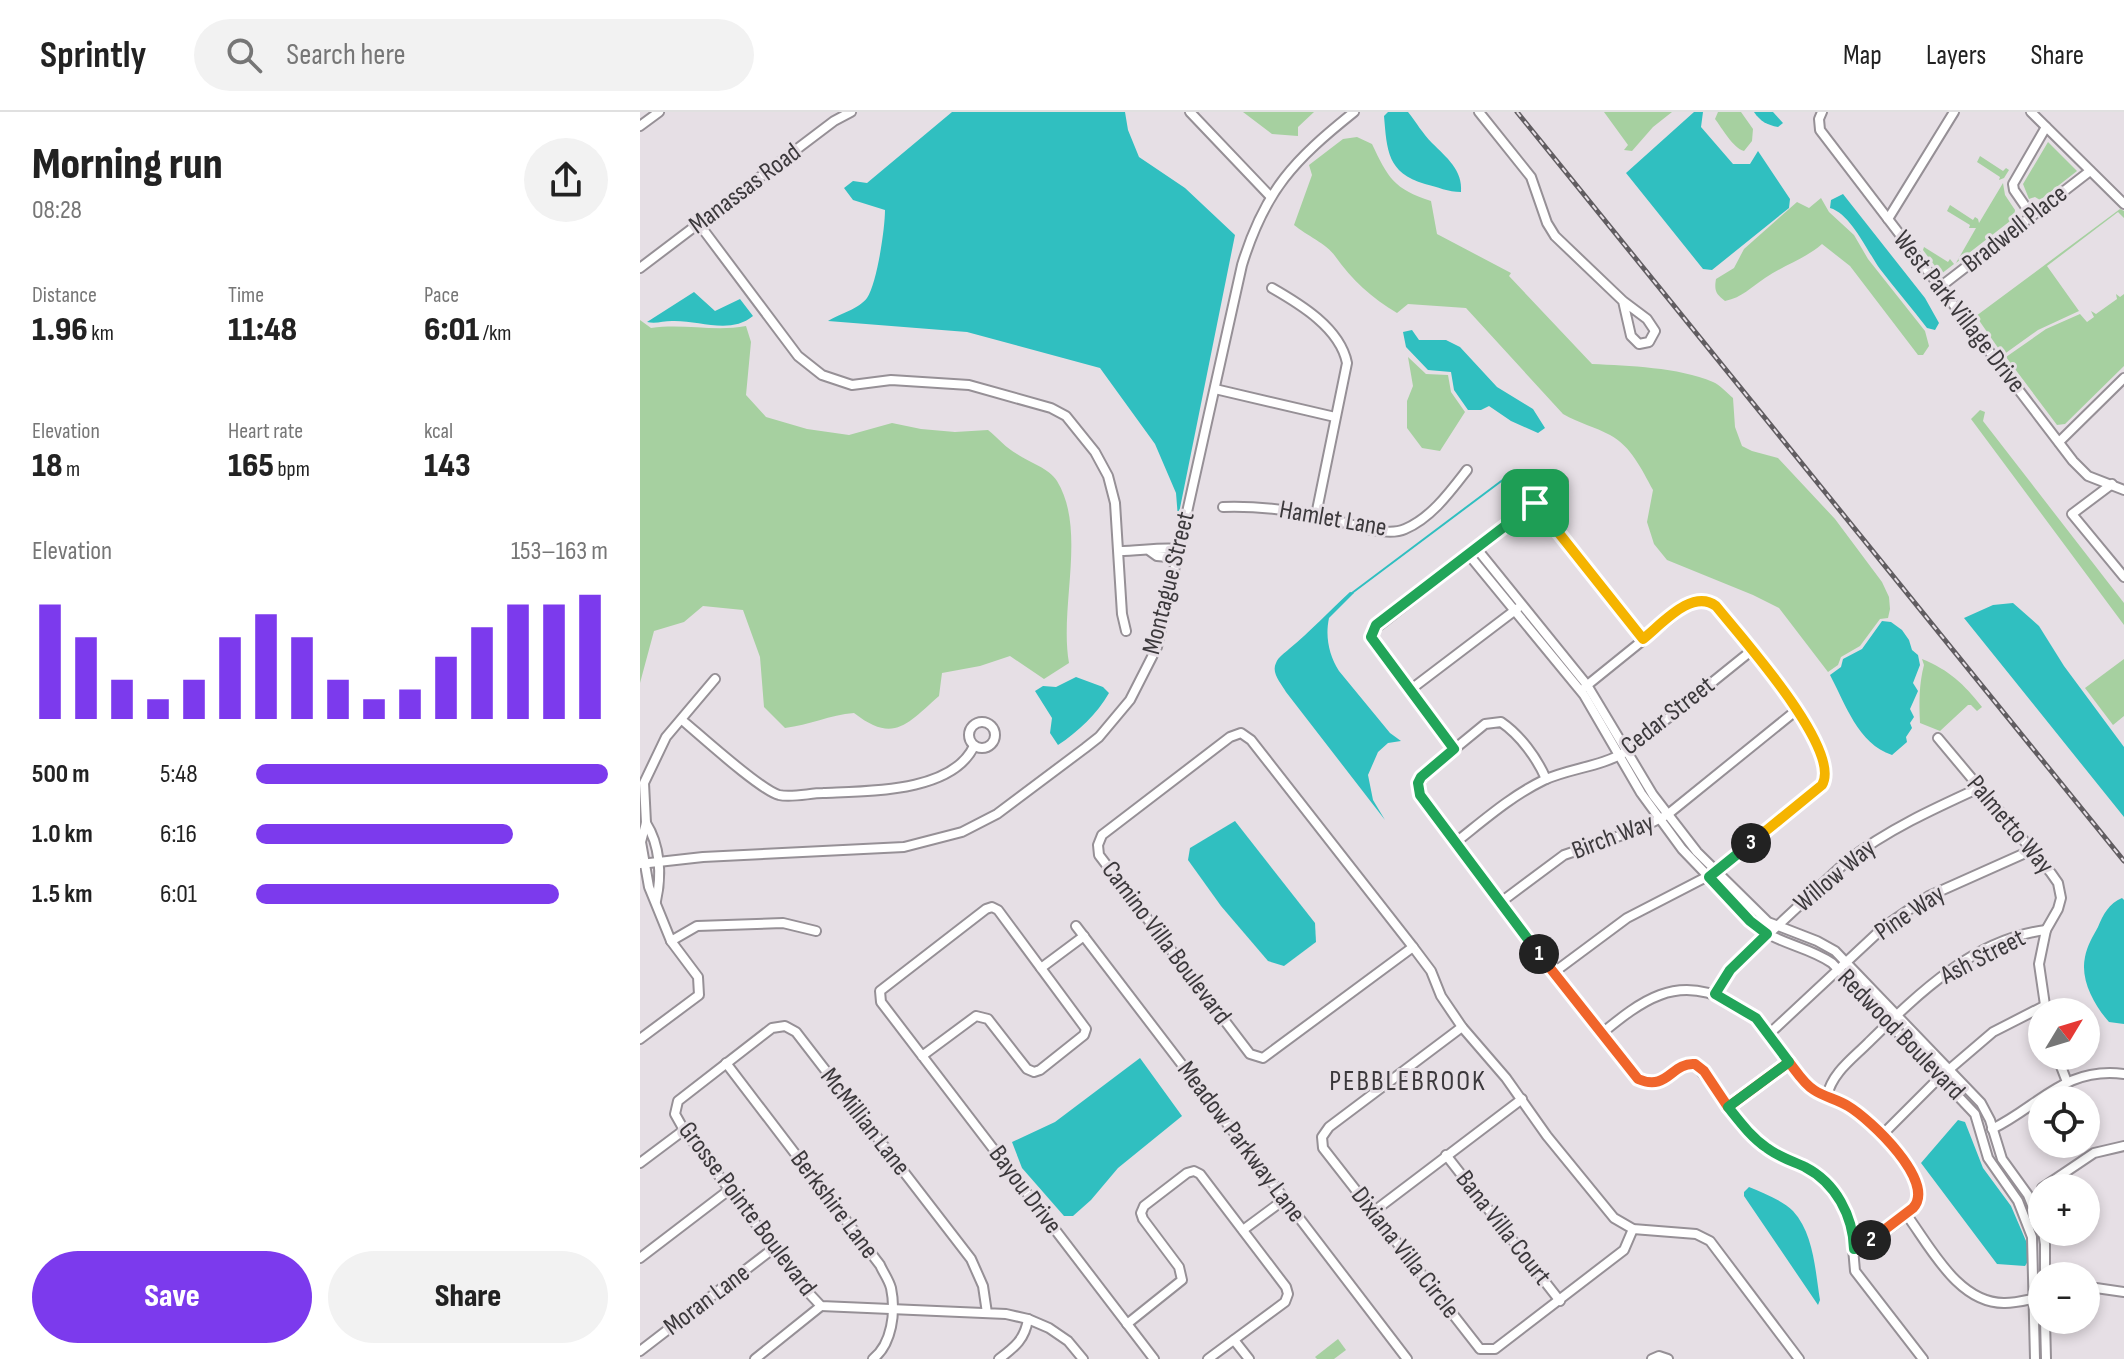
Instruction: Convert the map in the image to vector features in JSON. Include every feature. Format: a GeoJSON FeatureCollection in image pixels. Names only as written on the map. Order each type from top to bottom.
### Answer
{"type":"FeatureCollection","features":[{"type":"Feature","properties":{"kind":"street"},"geometry":{"type":"LineString","coordinates":[[640,126],[659,112]]}},
{"type":"Feature","properties":{"kind":"street","name":"Manassas Road"},"geometry":{"type":"LineString","coordinates":[[640,268],[834,121],[851,112]]}},
{"type":"Feature","properties":{"kind":"street"},"geometry":{"type":"LineString","coordinates":[[1190,112],[1270,196]]}},
{"type":"Feature","properties":{"kind":"street","name":"Montague Street"},"geometry":{"type":"LineString","coordinates":[[642,863],[904,847],[962,832],[997,814],[1099,737],[1130,700],[1157,647],[1242,265],[1253,229],[1270,196],[1286,174],[1313,145],[1354,112]]}},
{"type":"Feature","properties":{"kind":"street"},"geometry":{"type":"LineString","coordinates":[[1479,112],[1531,177],[1547,223],[1555,236],[1652,325],[1655,331],[1649,342],[1639,344],[1634,341],[1623,301]]}},
{"type":"Feature","properties":{"kind":"street","name":"West Park Village Drive"},"geometry":{"type":"LineString","coordinates":[[1822,112],[1820,130],[2073,461],[2088,476],[2124,490]]}},
{"type":"Feature","properties":{"kind":"street"},"geometry":{"type":"LineString","coordinates":[[1888,219],[1954,112]]}},
{"type":"Feature","properties":{"kind":"street"},"geometry":{"type":"LineString","coordinates":[[2031,112],[2124,204]]}},
{"type":"Feature","properties":{"kind":"street"},"geometry":{"type":"LineString","coordinates":[[2032,216],[2013,184],[2046,127]]}},
{"type":"Feature","properties":{"kind":"street","name":"Bradwell Place"},"geometry":{"type":"LineString","coordinates":[[1940,287],[2090,171]]}},
{"type":"Feature","properties":{"kind":"street"},"geometry":{"type":"LineString","coordinates":[[699,224],[798,356],[822,375],[852,385],[891,380],[969,385],[1051,408],[1066,416],[1095,452],[1108,476],[1115,503],[1122,614],[1126,631]]}},
{"type":"Feature","properties":{"kind":"street"},"geometry":{"type":"LineString","coordinates":[[1272,288],[1303,306],[1342,346],[1347,363],[1316,515]]}},
{"type":"Feature","properties":{"kind":"street"},"geometry":{"type":"LineString","coordinates":[[2059,442],[2124,378]]}},
{"type":"Feature","properties":{"kind":"street"},"geometry":{"type":"LineString","coordinates":[[1215,389],[1335,417]]}},
{"type":"Feature","properties":{"kind":"street","name":"Hamlet Lane"},"geometry":{"type":"LineString","coordinates":[[1223,507],[1255,506],[1316,515],[1389,533],[1404,530],[1442,501],[1467,470]]}},
{"type":"Feature","properties":{"kind":"street"},"geometry":{"type":"LineString","coordinates":[[1454,749],[1372,640],[1372,631],[1563,481]]}},
{"type":"Feature","properties":{"kind":"street"},"geometry":{"type":"LineString","coordinates":[[2112,484],[2072,514],[2124,577]]}},
{"type":"Feature","properties":{"kind":"street"},"geometry":{"type":"LineString","coordinates":[[1535,503],[1643,639]]}},
{"type":"Feature","properties":{"kind":"street"},"geometry":{"type":"LineString","coordinates":[[1119,551],[1150,551],[1157,556],[1179,554]]}},
{"type":"Feature","properties":{"kind":"street","name":"Redwood Boulevard"},"geometry":{"type":"LineString","coordinates":[[1473,552],[1584,688],[1664,817],[1750,921],[1767,934],[1843,965],[1889,1022],[1971,1108],[1979,1121],[1993,1168],[2018,1201],[2033,1246],[2035,1262]]}},
{"type":"Feature","properties":{"kind":"street"},"geometry":{"type":"LineString","coordinates":[[1553,973],[1627,918],[1712,874],[1825,781],[1826,773],[1824,761],[1798,709],[1716,606],[1702,600],[1689,603],[1584,688]]}},
{"type":"Feature","properties":{"kind":"street"},"geometry":{"type":"LineString","coordinates":[[1410,690],[1518,608]]}},
{"type":"Feature","properties":{"kind":"street","name":"Cedar Street"},"geometry":{"type":"LineString","coordinates":[[1456,842],[1516,795],[1546,779],[1623,753],[1751,651]]}},
{"type":"Feature","properties":{"kind":"street"},"geometry":{"type":"LineString","coordinates":[[640,1039],[699,995],[698,977],[671,941],[649,887],[642,863],[641,842],[646,823],[644,783],[666,737],[715,679]]}},
{"type":"Feature","properties":{"kind":"street","name":"Birch Way"},"geometry":{"type":"LineString","coordinates":[[1501,902],[1564,855],[1664,817],[1798,709]]}},
{"type":"Feature","properties":{"kind":"street"},"geometry":{"type":"LineString","coordinates":[[682,720],[757,782],[779,795],[895,789],[952,770],[965,761],[974,746]]}},
{"type":"Feature","properties":{"kind":"street"},"geometry":{"type":"LineString","coordinates":[[1546,779],[1541,766],[1512,729],[1501,722],[1485,724],[1424,774],[1418,788],[1422,799],[1553,973],[1638,1079],[1647,1083],[1660,1082],[1683,1066],[1695,1064],[1704,1071],[1752,1135],[1768,1149],[1812,1171],[1827,1183],[1847,1215],[1853,1233],[1855,1271],[1923,1359]]}},
{"type":"Feature","properties":{"kind":"street","name":"Camino Villa Boulevard"},"geometry":{"type":"LineString","coordinates":[[1413,947],[1273,1052],[1263,1058],[1250,1054],[1099,855],[1098,845],[1102,835],[1230,737],[1241,733],[1251,740],[1413,947],[1431,971],[1441,996],[1462,1027],[1522,1099],[1547,1136],[1607,1210],[1633,1229]]}},
{"type":"Feature","properties":{"kind":"street","name":"Palmetto Way"},"geometry":{"type":"LineString","coordinates":[[1938,738],[2032,850],[2055,879],[2061,893],[2058,909],[2046,930],[2039,964],[2044,998]]}},
{"type":"Feature","properties":{"kind":"street","name":"Willow Way"},"geometry":{"type":"LineString","coordinates":[[1715,994],[1730,970],[1834,871],[1865,847],[1916,817],[1979,788]]}},
{"type":"Feature","properties":{"kind":"street"},"geometry":{"type":"LineString","coordinates":[[646,823],[654,836],[658,861],[656,902]]}},
{"type":"Feature","properties":{"kind":"street","name":"Pine Way"},"geometry":{"type":"LineString","coordinates":[[1768,1035],[1885,926],[1929,896],[2032,850]]}},
{"type":"Feature","properties":{"kind":"street","name":"Redwood Boulevard"},"geometry":{"type":"LineString","coordinates":[[1712,874],[1776,927],[1817,941],[1897,1015],[1981,1103],[2002,1159],[2028,1195]]}},
{"type":"Feature","properties":{"kind":"street","name":"Bayou Drive"},"geometry":{"type":"LineString","coordinates":[[922,1056],[976,1016],[982,1015],[1027,1069],[1034,1072],[1084,1035],[1086,1029],[998,910],[992,907],[880,991],[881,1002],[922,1056],[1154,1359]]}},
{"type":"Feature","properties":{"kind":"street"},"geometry":{"type":"LineString","coordinates":[[671,941],[697,926],[783,923],[816,931]]}},
{"type":"Feature","properties":{"kind":"street","name":"Meadow Parkway Lane"},"geometry":{"type":"LineString","coordinates":[[1076,926],[1407,1359]]}},
{"type":"Feature","properties":{"kind":"street","name":"Ash Street"},"geometry":{"type":"LineString","coordinates":[[1827,1096],[1838,1073],[1931,983],[1964,960],[2003,943],[2046,930]]}},
{"type":"Feature","properties":{"kind":"street"},"geometry":{"type":"LineString","coordinates":[[1041,968],[1084,936]]}},
{"type":"Feature","properties":{"kind":"street"},"geometry":{"type":"LineString","coordinates":[[1601,1034],[1639,1005],[1659,995],[1686,989],[1715,994],[1756,1018],[1809,1087],[1856,1112],[1883,1134],[1907,1167],[1919,1192],[1918,1202],[1906,1214],[1866,1244],[1854,1249]]}},
{"type":"Feature","properties":{"kind":"street"},"geometry":{"type":"LineString","coordinates":[[1883,1134],[1949,1069],[1993,1032],[2028,1017]]}},
{"type":"Feature","properties":{"kind":"street","name":"McMillian Lane"},"geometry":{"type":"LineString","coordinates":[[699,1084],[772,1028],[785,1026],[796,1032],[971,1259],[983,1286],[987,1313]]}},
{"type":"Feature","properties":{"kind":"street","name":"Dixiana Villa Circle"},"geometry":{"type":"LineString","coordinates":[[1462,1027],[1329,1127],[1322,1137],[1323,1148],[1480,1349],[1495,1349],[1560,1301],[1624,1250],[1633,1229]]}},
{"type":"Feature","properties":{"kind":"street"},"geometry":{"type":"LineString","coordinates":[[1728,1107],[1789,1062]]}},
{"type":"Feature","properties":{"kind":"street","name":"Berkshire Lane"},"geometry":{"type":"LineString","coordinates":[[726,1063],[880,1265],[891,1288],[892,1310],[890,1335],[882,1352],[873,1359]]}},
{"type":"Feature","properties":{"kind":"street"},"geometry":{"type":"LineString","coordinates":[[2062,1070],[2067,1082]]}},
{"type":"Feature","properties":{"kind":"street"},"geometry":{"type":"LineString","coordinates":[[1982,1133],[2067,1082],[2093,1075],[2124,1074]]}},
{"type":"Feature","properties":{"kind":"street","name":"Grosse Pointe Boulevard"},"geometry":{"type":"LineString","coordinates":[[699,1084],[680,1099],[675,1107],[677,1118],[729,1190],[821,1306],[1006,1314],[1049,1328],[1068,1341],[1083,1359]]}},
{"type":"Feature","properties":{"kind":"street"},"geometry":{"type":"LineString","coordinates":[[1373,1212],[1522,1099]]}},
{"type":"Feature","properties":{"kind":"street"},"geometry":{"type":"LineString","coordinates":[[640,1163],[684,1130]]}},
{"type":"Feature","properties":{"kind":"street"},"geometry":{"type":"LineString","coordinates":[[2063,1174],[2094,1153],[2124,1146]]}},
{"type":"Feature","properties":{"kind":"street","name":"Bana Villa Court"},"geometry":{"type":"LineString","coordinates":[[1446,1155],[1560,1301]]}},
{"type":"Feature","properties":{"kind":"street"},"geometry":{"type":"LineString","coordinates":[[1127,1324],[1183,1278],[1179,1267],[1141,1213],[1144,1206],[1194,1171],[1200,1174],[1243,1230],[1288,1294],[1285,1302],[1208,1359]]}},
{"type":"Feature","properties":{"kind":"street"},"geometry":{"type":"LineString","coordinates":[[640,1258],[729,1190]]}},
{"type":"Feature","properties":{"kind":"street"},"geometry":{"type":"LineString","coordinates":[[2018,1201],[2028,1195]]}},
{"type":"Feature","properties":{"kind":"street"},"geometry":{"type":"LineString","coordinates":[[1243,1230],[1285,1199]]}},
{"type":"Feature","properties":{"kind":"street"},"geometry":{"type":"LineString","coordinates":[[1906,1214],[1952,1277],[1970,1292],[2003,1303],[2028,1299]]}},
{"type":"Feature","properties":{"kind":"street"},"geometry":{"type":"LineString","coordinates":[[1633,1229],[1696,1234],[1710,1241],[1799,1359]]}},
{"type":"Feature","properties":{"kind":"street","name":"Moran Lane"},"geometry":{"type":"LineString","coordinates":[[640,1351],[774,1248]]}},
{"type":"Feature","properties":{"kind":"street"},"geometry":{"type":"LineString","coordinates":[[2100,1289],[2124,1292]]}},
{"type":"Feature","properties":{"kind":"street"},"geometry":{"type":"LineString","coordinates":[[755,1359],[821,1306]]}},
{"type":"Feature","properties":{"kind":"street"},"geometry":{"type":"LineString","coordinates":[[999,1359],[1026,1333],[1028,1319]]}},
{"type":"Feature","properties":{"kind":"street","name":"Redwood Boulevard"},"geometry":{"type":"LineString","coordinates":[[2035,1359],[2036,1334]]}},
{"type":"Feature","properties":{"kind":"street"},"geometry":{"type":"LineString","coordinates":[[2045,1334],[2046,1359]]}},
{"type":"Feature","properties":{"kind":"street"},"geometry":{"type":"LineString","coordinates":[[1234,1340],[1249,1359]]}},
{"type":"Feature","properties":{"kind":"street"},"geometry":{"type":"LineString","coordinates":[[1652,1359],[1659,1356],[1668,1359]]}},
{"type":"Feature","properties":{"kind":"green space"},"geometry":{"type":"Polygon","coordinates":[[[1243,112],[1314,112],[1298,127],[1298,136],[1272,134],[1243,112]]]}},
{"type":"Feature","properties":{"kind":"green space"},"geometry":{"type":"Polygon","coordinates":[[[1604,112],[1672,112],[1653,127],[1632,151],[1624,150],[1628,145],[1604,112]]]}},
{"type":"Feature","properties":{"kind":"green space"},"geometry":{"type":"Polygon","coordinates":[[[1718,112],[1741,112],[1753,129],[1752,141],[1744,151],[1732,142],[1715,119],[1718,112]]]}},
{"type":"Feature","properties":{"kind":"green space"},"geometry":{"type":"Polygon","coordinates":[[[1357,137],[1372,144],[1388,174],[1400,187],[1431,201],[1437,234],[1511,273],[1509,276],[1592,364],[1685,373],[1713,382],[1733,398],[1735,427],[1742,446],[1778,458],[1835,519],[1882,582],[1889,597],[1888,618],[1880,619],[1860,646],[1841,657],[1838,665],[1828,672],[1779,608],[1667,560],[1654,544],[1647,522],[1653,490],[1630,452],[1610,435],[1563,414],[1466,308],[1408,304],[1397,313],[1363,288],[1327,248],[1294,225],[1312,175],[1309,165],[1343,139],[1357,137]]]}},
{"type":"Feature","properties":{"kind":"green space"},"geometry":{"type":"Polygon","coordinates":[[[2048,142],[2077,171],[2040,200],[2035,197],[2029,199],[2023,184],[2048,142]]]}},
{"type":"Feature","properties":{"kind":"green space"},"geometry":{"type":"Polygon","coordinates":[[[1980,156],[2003,171],[2006,168],[2009,170],[2004,178],[1999,180],[2000,177],[1977,162],[1980,156]]]}},
{"type":"Feature","properties":{"kind":"green space"},"geometry":{"type":"Polygon","coordinates":[[[2003,183],[2005,195],[2015,210],[2014,218],[1956,263],[1976,228],[1969,228],[1970,225],[1947,211],[1950,205],[1973,220],[1975,217],[1979,223],[2003,183]]]}},
{"type":"Feature","properties":{"kind":"green space"},"geometry":{"type":"Polygon","coordinates":[[[1821,198],[1829,212],[1854,235],[1868,259],[1925,331],[1929,346],[1923,355],[1918,355],[1850,266],[1822,244],[1737,297],[1725,301],[1718,294],[1716,279],[1734,268],[1744,249],[1797,202],[1809,208],[1821,198]]]}},
{"type":"Feature","properties":{"kind":"green space"},"geometry":{"type":"Polygon","coordinates":[[[2120,209],[2124,211],[2124,218],[2118,212],[2047,266],[2079,311],[2038,330],[2003,355],[1976,316],[2120,209]]]}},
{"type":"Feature","properties":{"kind":"green space"},"geometry":{"type":"Polygon","coordinates":[[[1924,247],[1954,264],[1941,274],[1923,250],[1924,247]]]}},
{"type":"Feature","properties":{"kind":"green space"},"geometry":{"type":"Polygon","coordinates":[[[2116,294],[2120,297],[2124,294],[2124,366],[2065,424],[2057,425],[2006,357],[2046,329],[2080,314],[2087,322],[2094,317],[2091,311],[2096,314],[2117,299],[2116,294]]]}},
{"type":"Feature","properties":{"kind":"green space"},"geometry":{"type":"Polygon","coordinates":[[[640,320],[651,328],[746,326],[751,342],[746,395],[766,417],[807,429],[849,435],[892,423],[955,432],[988,430],[1013,452],[1049,473],[1057,481],[1066,501],[1070,522],[1069,663],[1044,679],[1010,656],[980,666],[942,673],[939,696],[900,727],[880,727],[854,713],[785,728],[764,707],[760,657],[743,610],[703,606],[684,622],[654,631],[640,683],[640,320]]]}},
{"type":"Feature","properties":{"kind":"green space"},"geometry":{"type":"Polygon","coordinates":[[[1408,357],[1426,374],[1448,375],[1451,392],[1465,412],[1440,451],[1422,448],[1407,428],[1407,401],[1413,386],[1408,357]]]}},
{"type":"Feature","properties":{"kind":"green space"},"geometry":{"type":"Polygon","coordinates":[[[1980,410],[1985,412],[1983,421],[2124,603],[2124,625],[1971,419],[1980,410]]]}},
{"type":"Feature","properties":{"kind":"green space"},"geometry":{"type":"Polygon","coordinates":[[[1922,659],[1955,678],[1982,707],[1977,711],[1968,705],[1940,731],[1920,723],[1922,659]]]}},
{"type":"Feature","properties":{"kind":"green space"},"geometry":{"type":"Polygon","coordinates":[[[2124,659],[2124,716],[2113,725],[2085,688],[2124,659]]]}},
{"type":"Feature","properties":{"kind":"green space"},"geometry":{"type":"Polygon","coordinates":[[[1338,1339],[1346,1350],[1334,1359],[1315,1357],[1338,1339]]]}},
{"type":"Feature","properties":{"kind":"water"},"geometry":{"type":"Polygon","coordinates":[[[952,112],[1125,112],[1128,130],[1139,157],[1185,188],[1235,235],[1178,518],[1176,493],[1155,444],[1100,368],[967,332],[828,321],[867,298],[877,269],[884,230],[885,210],[853,200],[844,188],[853,181],[867,183],[952,112]]]}},
{"type":"Feature","properties":{"kind":"water"},"geometry":{"type":"Polygon","coordinates":[[[1388,112],[1408,112],[1452,164],[1459,177],[1461,192],[1412,179],[1396,167],[1386,139],[1384,116],[1388,112]]]}},
{"type":"Feature","properties":{"kind":"water"},"geometry":{"type":"Polygon","coordinates":[[[1694,112],[1703,112],[1701,127],[1733,164],[1750,164],[1758,151],[1790,199],[1789,208],[1712,270],[1703,269],[1626,173],[1694,112]]]}},
{"type":"Feature","properties":{"kind":"water"},"geometry":{"type":"Polygon","coordinates":[[[1754,112],[1773,112],[1783,123],[1778,127],[1770,125],[1754,112]]]}},
{"type":"Feature","properties":{"kind":"water"},"geometry":{"type":"Polygon","coordinates":[[[1843,194],[1925,298],[1939,323],[1935,330],[1927,328],[1880,269],[1852,225],[1830,208],[1831,200],[1843,194]]]}},
{"type":"Feature","properties":{"kind":"water"},"geometry":{"type":"Polygon","coordinates":[[[694,292],[715,311],[740,299],[753,316],[744,322],[724,326],[682,321],[647,322],[694,292]]]}},
{"type":"Feature","properties":{"kind":"water"},"geometry":{"type":"Polygon","coordinates":[[[1412,330],[1419,340],[1446,340],[1460,347],[1497,387],[1533,409],[1545,428],[1538,433],[1511,421],[1489,406],[1481,410],[1468,410],[1454,390],[1451,372],[1428,370],[1406,347],[1403,332],[1412,330]]]}},
{"type":"Feature","properties":{"kind":"water"},"geometry":{"type":"Polygon","coordinates":[[[1350,592],[1354,593],[1329,618],[1329,646],[1339,671],[1390,733],[1401,741],[1388,743],[1378,752],[1368,775],[1373,800],[1385,820],[1286,692],[1275,670],[1280,657],[1350,592]]]}},
{"type":"Feature","properties":{"kind":"water"},"geometry":{"type":"Polygon","coordinates":[[[2013,603],[2039,626],[2064,666],[2124,747],[2124,817],[1964,618],[1993,605],[2013,603]]]}},
{"type":"Feature","properties":{"kind":"water"},"geometry":{"type":"Polygon","coordinates":[[[1882,621],[1891,622],[1902,630],[1918,655],[1920,665],[1913,683],[1918,691],[1910,709],[1914,717],[1910,723],[1912,728],[1906,737],[1907,742],[1892,755],[1880,750],[1861,732],[1830,675],[1841,667],[1843,659],[1862,649],[1882,621]]]}},
{"type":"Feature","properties":{"kind":"water"},"geometry":{"type":"Polygon","coordinates":[[[1076,677],[1103,687],[1109,693],[1086,722],[1058,745],[1050,733],[1052,718],[1035,691],[1043,686],[1056,687],[1076,677]]]}},
{"type":"Feature","properties":{"kind":"water"},"geometry":{"type":"Polygon","coordinates":[[[1235,821],[1315,923],[1316,942],[1284,966],[1268,961],[1221,906],[1188,860],[1190,848],[1235,821]]]}},
{"type":"Feature","properties":{"kind":"water"},"geometry":{"type":"Polygon","coordinates":[[[2122,898],[2124,900],[2124,1024],[2109,1022],[2100,1011],[2100,998],[2093,998],[2090,992],[2084,966],[2089,945],[2113,903],[2122,898]]]}},
{"type":"Feature","properties":{"kind":"water"},"geometry":{"type":"Polygon","coordinates":[[[1140,1058],[1182,1116],[1118,1168],[1073,1216],[1064,1216],[1022,1168],[1012,1142],[1055,1122],[1140,1058]]]}},
{"type":"Feature","properties":{"kind":"water"},"geometry":{"type":"Polygon","coordinates":[[[1958,1120],[1965,1122],[1983,1168],[2011,1206],[2032,1255],[2025,1266],[1997,1264],[1921,1163],[1958,1120]]]}},
{"type":"Feature","properties":{"kind":"water"},"geometry":{"type":"Polygon","coordinates":[[[1749,1187],[1783,1203],[1800,1220],[1812,1253],[1820,1300],[1818,1305],[1744,1196],[1749,1187]]]}},
{"type":"Feature","properties":{"kind":"waterway"},"geometry":{"type":"LineString","coordinates":[[1352,593],[1512,473]]}},
{"type":"Feature","properties":{"kind":"railway"},"geometry":{"type":"LineString","coordinates":[[1517,112],[2124,861]]}},
{"type":"Feature","properties":{"kind":"district","name":"PEBBLEBROOK"},"geometry":{"type":"Point","coordinates":[1408,1081]}},
{"type":"Feature","properties":{"kind":"route"},"geometry":{"type":"LineString","coordinates":[[1535,503],[1372,631],[1375,645],[1454,749],[1421,777],[1418,783],[1420,795],[1553,973],[1638,1079],[1647,1083],[1660,1082],[1687,1063],[1695,1064],[1704,1071],[1728,1107],[1789,1062],[1814,1090],[1847,1105],[1874,1125],[1892,1144],[1907,1167],[1919,1192],[1919,1199],[1913,1208],[1866,1244],[1854,1249],[1847,1215],[1827,1183],[1812,1171],[1768,1149],[1728,1107],[1781,1068],[1789,1062],[1756,1018],[1715,994],[1730,970],[1767,934],[1750,921],[1709,877],[1822,785],[1826,777],[1824,761],[1798,709],[1716,606],[1707,601],[1693,601],[1643,639],[1535,503]]}}]}
